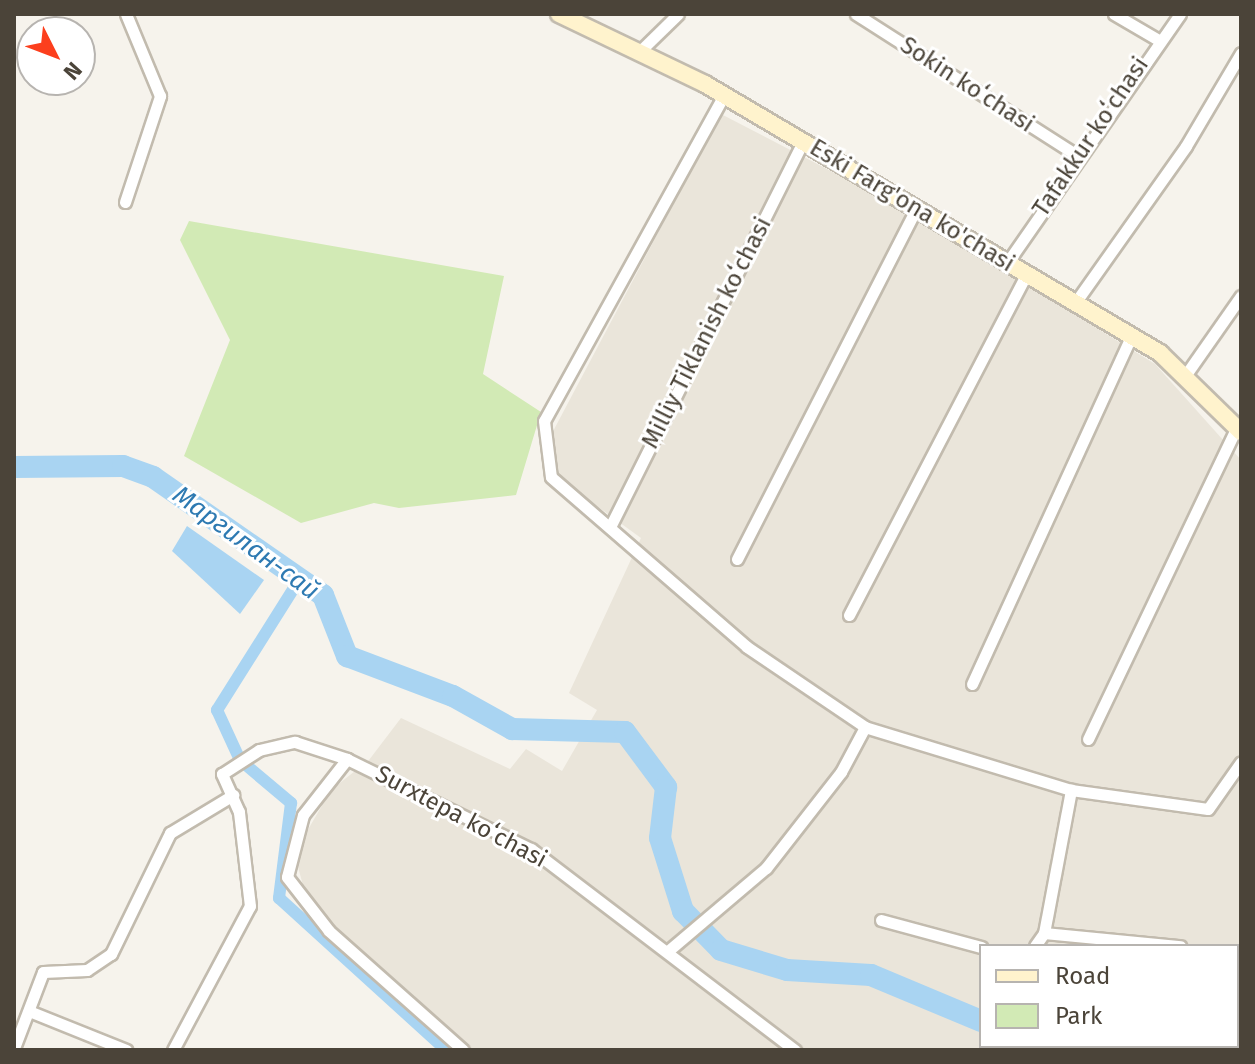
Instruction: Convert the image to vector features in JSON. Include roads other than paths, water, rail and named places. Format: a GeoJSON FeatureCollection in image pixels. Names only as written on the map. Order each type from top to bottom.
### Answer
{"type":"FeatureCollection","features":[{"type":"Feature","properties":{"kind":"main road","name":"Eski Farg'ona ko'chasi"},"geometry":{"type":"LineString","coordinates":[[559,14],[724,95],[1131,336],[1187,373],[1239,429]]}},
{"type":"Feature","properties":{"kind":"street"},"geometry":{"type":"LineString","coordinates":[[125,202],[160,96],[126,14]]}},
{"type":"Feature","properties":{"kind":"street"},"geometry":{"type":"LineString","coordinates":[[639,52],[678,14]]}},
{"type":"Feature","properties":{"kind":"street","name":"Sokin koʻchasi"},"geometry":{"type":"LineString","coordinates":[[856,14],[1078,156]]}},
{"type":"Feature","properties":{"kind":"street"},"geometry":{"type":"LineString","coordinates":[[1114,14],[1157,39]]}},
{"type":"Feature","properties":{"kind":"street","name":"Tafakkur koʻchasi"},"geometry":{"type":"LineString","coordinates":[[1007,263],[1157,39],[1180,14]]}},
{"type":"Feature","properties":{"kind":"street"},"geometry":{"type":"LineString","coordinates":[[1075,303],[1186,146],[1241,53]]}},
{"type":"Feature","properties":{"kind":"street"},"geometry":{"type":"LineString","coordinates":[[724,95],[544,421],[551,477],[611,525],[747,647],[865,727],[953,760],[1071,790],[1208,809],[1241,762]]}},
{"type":"Feature","properties":{"kind":"street","name":"Milliy Tiklanish koʻchasi"},"geometry":{"type":"LineString","coordinates":[[611,525],[803,141]]}},
{"type":"Feature","properties":{"kind":"street"},"geometry":{"type":"LineString","coordinates":[[737,559],[917,207]]}},
{"type":"Feature","properties":{"kind":"street"},"geometry":{"type":"LineString","coordinates":[[849,615],[1026,275]]}},
{"type":"Feature","properties":{"kind":"street"},"geometry":{"type":"LineString","coordinates":[[1187,373],[1241,296]]}},
{"type":"Feature","properties":{"kind":"street"},"geometry":{"type":"LineString","coordinates":[[972,684],[1131,336]]}},
{"type":"Feature","properties":{"kind":"street"},"geometry":{"type":"LineString","coordinates":[[1088,739],[1239,429]]}},
{"type":"Feature","properties":{"kind":"street"},"geometry":{"type":"LineString","coordinates":[[668,951],[702,926],[803,824],[865,727]]}},
{"type":"Feature","properties":{"kind":"street","name":"Surxtepa koʻchasi"},"geometry":{"type":"LineString","coordinates":[[233,795],[222,774],[253,753],[295,742],[347,759],[531,849],[794,1050]]}},
{"type":"Feature","properties":{"kind":"street"},"geometry":{"type":"LineString","coordinates":[[347,759],[303,815],[287,877],[329,931],[463,1050]]}},
{"type":"Feature","properties":{"kind":"street"},"geometry":{"type":"LineString","coordinates":[[1036,944],[1044,933],[1071,790]]}},
{"type":"Feature","properties":{"kind":"street"},"geometry":{"type":"LineString","coordinates":[[14,1048],[43,972],[87,970],[111,954],[170,833],[233,795],[250,906],[173,1050]]}},
{"type":"Feature","properties":{"kind":"street"},"geometry":{"type":"LineString","coordinates":[[881,920],[979,946]]}},
{"type":"Feature","properties":{"kind":"street"},"geometry":{"type":"LineString","coordinates":[[1044,933],[1159,944]]}},
{"type":"Feature","properties":{"kind":"street"},"geometry":{"type":"LineString","coordinates":[[29,1011],[126,1050]]}},
{"type":"Feature","properties":{"kind":"water"},"geometry":{"type":"Polygon","coordinates":[[[187,526],[264,580],[240,614],[172,551],[187,526]]]}},
{"type":"Feature","properties":{"kind":"waterway","name":"Маргилан-сай"},"geometry":{"type":"LineString","coordinates":[[14,467],[123,466],[153,477],[323,595],[347,656],[453,696],[512,729],[625,732],[666,787],[660,838],[683,911],[721,950],[787,970],[871,975],[979,1020]]}},
{"type":"Feature","properties":{"kind":"waterway"},"geometry":{"type":"LineString","coordinates":[[299,580],[217,710],[240,760],[291,803],[279,898],[446,1050]]}}]}
